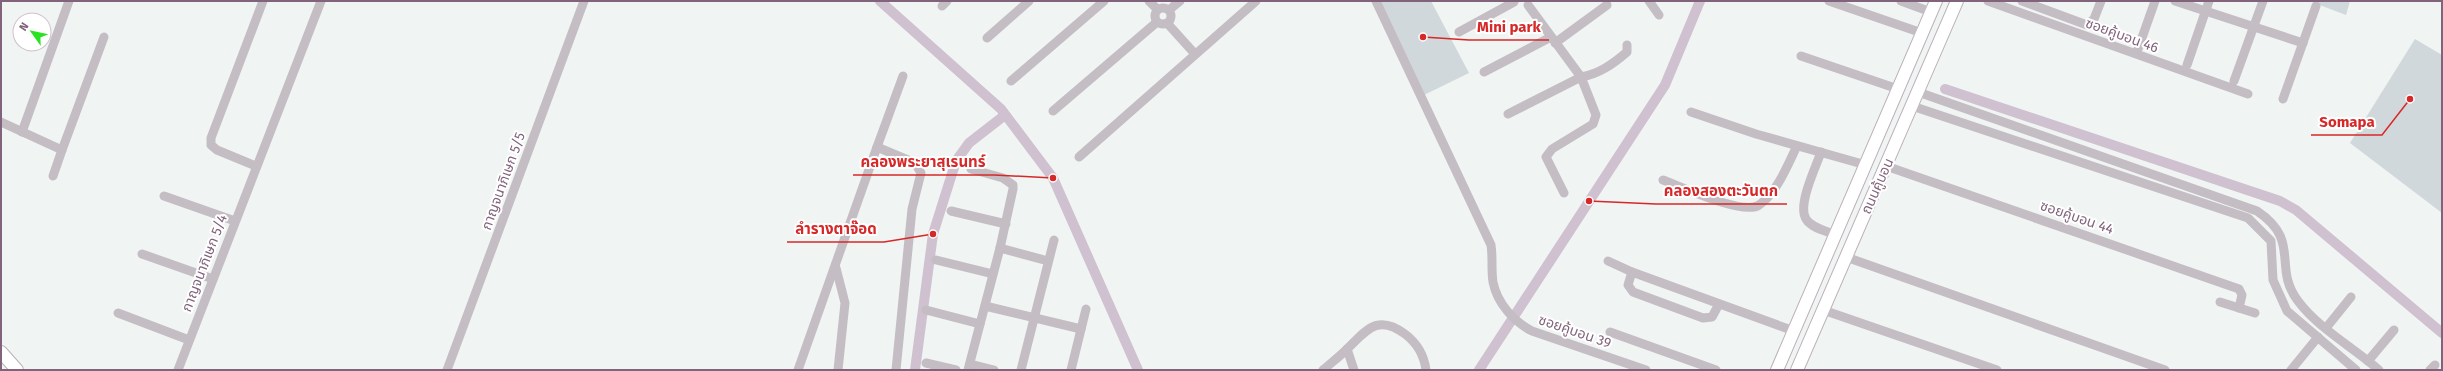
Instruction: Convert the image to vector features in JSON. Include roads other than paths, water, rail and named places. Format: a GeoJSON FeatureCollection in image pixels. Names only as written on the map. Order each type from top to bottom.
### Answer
{"type":"FeatureCollection","features":[{"type":"Feature","properties":{"kind":"main road","name":"ถนนคู้บอน"},"geometry":{"type":"LineString","coordinates":[[1797,370],[1957,1]]}},
{"type":"Feature","properties":{"kind":"main road","name":"ถนนคู้บอน"},"geometry":{"type":"LineString","coordinates":[[1778,370],[1934,6]]}},
{"type":"Feature","properties":{"kind":"main road"},"geometry":{"type":"LineString","coordinates":[[1,352],[17,370]]}},
{"type":"Feature","properties":{"kind":"street"},"geometry":{"type":"LineString","coordinates":[[22,132],[69,1]]}},
{"type":"Feature","properties":{"kind":"street"},"geometry":{"type":"LineString","coordinates":[[256,166],[217,150],[211,145],[211,138],[262,1]]}},
{"type":"Feature","properties":{"kind":"street","name":"กาญจนาภิเษก 5/4"},"geometry":{"type":"LineString","coordinates":[[178,370],[321,1]]}},
{"type":"Feature","properties":{"kind":"street","name":"กาญจนาภิเษก 5/5"},"geometry":{"type":"LineString","coordinates":[[448,370],[584,1]]}},
{"type":"Feature","properties":{"kind":"street"},"geometry":{"type":"LineString","coordinates":[[987,38],[1029,1]]}},
{"type":"Feature","properties":{"kind":"street"},"geometry":{"type":"LineString","coordinates":[[1011,81],[1104,1]]}},
{"type":"Feature","properties":{"kind":"street"},"geometry":{"type":"LineString","coordinates":[[1149,1],[1157,9]]}},
{"type":"Feature","properties":{"kind":"street"},"geometry":{"type":"LineString","coordinates":[[1169,10],[1180,1]]}},
{"type":"Feature","properties":{"kind":"street"},"geometry":{"type":"LineString","coordinates":[[1079,157],[1256,1]]}},
{"type":"Feature","properties":{"kind":"street","name":"ซอยคู้บอน 39"},"geometry":{"type":"LineString","coordinates":[[1376,1],[1468,193],[1491,245],[1493,282],[1505,308],[1522,326],[1540,335],[1646,370]]}},
{"type":"Feature","properties":{"kind":"street"},"geometry":{"type":"LineString","coordinates":[[1459,32],[1513,1],[1520,7],[1530,3],[1553,40],[1581,77],[1596,115],[1596,120],[1552,149],[1546,157],[1564,193]]}},
{"type":"Feature","properties":{"kind":"street"},"geometry":{"type":"LineString","coordinates":[[1649,1],[1659,15]]}},
{"type":"Feature","properties":{"kind":"street"},"geometry":{"type":"LineString","coordinates":[[1829,1],[1922,33]]}},
{"type":"Feature","properties":{"kind":"street"},"geometry":{"type":"LineString","coordinates":[[1901,1],[1934,6]]}},
{"type":"Feature","properties":{"kind":"street","name":"ซอยคู้บอน 46"},"geometry":{"type":"LineString","coordinates":[[1988,1],[2248,94]]}},
{"type":"Feature","properties":{"kind":"street"},"geometry":{"type":"LineString","coordinates":[[2022,1],[2046,5],[2086,25],[2094,19],[2100,1]]}},
{"type":"Feature","properties":{"kind":"street"},"geometry":{"type":"LineString","coordinates":[[2138,49],[2155,1]]}},
{"type":"Feature","properties":{"kind":"street"},"geometry":{"type":"LineString","coordinates":[[2175,1],[2303,43]]}},
{"type":"Feature","properties":{"kind":"street"},"geometry":{"type":"LineString","coordinates":[[2187,65],[2209,1]]}},
{"type":"Feature","properties":{"kind":"street"},"geometry":{"type":"LineString","coordinates":[[2234,81],[2263,1]]}},
{"type":"Feature","properties":{"kind":"street"},"geometry":{"type":"LineString","coordinates":[[1484,72],[1553,40],[1607,5]]}},
{"type":"Feature","properties":{"kind":"street"},"geometry":{"type":"LineString","coordinates":[[2283,100],[2316,6]]}},
{"type":"Feature","properties":{"kind":"street"},"geometry":{"type":"LineString","coordinates":[[1163,7],[1169,10],[1171,15],[1167,23],[1164,24],[1157,22],[1154,16],[1157,9],[1163,7]]}},
{"type":"Feature","properties":{"kind":"street"},"geometry":{"type":"LineString","coordinates":[[1053,111],[1157,22]]}},
{"type":"Feature","properties":{"kind":"street"},"geometry":{"type":"LineString","coordinates":[[1167,23],[1195,54]]}},
{"type":"Feature","properties":{"kind":"street"},"geometry":{"type":"LineString","coordinates":[[53,176],[104,37]]}},
{"type":"Feature","properties":{"kind":"street"},"geometry":{"type":"LineString","coordinates":[[1508,114],[1581,77],[1595,74],[1627,52],[1627,46]]}},
{"type":"Feature","properties":{"kind":"street"},"geometry":{"type":"LineString","coordinates":[[1801,56],[1898,89]]}},
{"type":"Feature","properties":{"kind":"street"},"geometry":{"type":"LineString","coordinates":[[798,370],[836,268],[902,76]]}},
{"type":"Feature","properties":{"kind":"street"},"geometry":{"type":"LineString","coordinates":[[1918,92],[2257,211],[2272,221],[2280,233],[2287,279],[2294,295],[2306,311],[2379,370]]}},
{"type":"Feature","properties":{"kind":"street"},"geometry":{"type":"LineString","coordinates":[[1912,106],[2252,220],[2271,241],[2273,280],[2281,302],[2287,311],[2356,370]]}},
{"type":"Feature","properties":{"kind":"street"},"geometry":{"type":"LineString","coordinates":[[1691,112],[1797,146],[1866,165]]}},
{"type":"Feature","properties":{"kind":"street"},"geometry":{"type":"LineString","coordinates":[[1,122],[62,150]]}},
{"type":"Feature","properties":{"kind":"street"},"geometry":{"type":"LineString","coordinates":[[877,146],[915,163],[921,173],[912,209],[896,370]]}},
{"type":"Feature","properties":{"kind":"street"},"geometry":{"type":"LineString","coordinates":[[1663,180],[1740,208],[1755,208],[1765,201],[1774,188],[1797,146]]}},
{"type":"Feature","properties":{"kind":"street"},"geometry":{"type":"LineString","coordinates":[[1821,152],[1804,199],[1803,213],[1810,224],[1836,235]]}},
{"type":"Feature","properties":{"kind":"street","name":"ซอยคู้บอน 44"},"geometry":{"type":"LineString","coordinates":[[1886,166],[2239,289],[2242,295],[2239,308]]}},
{"type":"Feature","properties":{"kind":"street"},"geometry":{"type":"LineString","coordinates":[[971,169],[1003,178],[1013,185],[1006,224],[969,367],[994,370]]}},
{"type":"Feature","properties":{"kind":"street"},"geometry":{"type":"LineString","coordinates":[[164,196],[235,221]]}},
{"type":"Feature","properties":{"kind":"street"},"geometry":{"type":"LineString","coordinates":[[951,211],[1006,224]]}},
{"type":"Feature","properties":{"kind":"street"},"geometry":{"type":"LineString","coordinates":[[2252,220],[2257,211]]}},
{"type":"Feature","properties":{"kind":"street"},"geometry":{"type":"LineString","coordinates":[[1021,370],[1054,240]]}},
{"type":"Feature","properties":{"kind":"street"},"geometry":{"type":"LineString","coordinates":[[1000,248],[1048,261]]}},
{"type":"Feature","properties":{"kind":"street"},"geometry":{"type":"LineString","coordinates":[[142,254],[213,279]]}},
{"type":"Feature","properties":{"kind":"street"},"geometry":{"type":"LineString","coordinates":[[1846,257],[2165,370]]}},
{"type":"Feature","properties":{"kind":"street"},"geometry":{"type":"LineString","coordinates":[[936,260],[993,274]]}},
{"type":"Feature","properties":{"kind":"street"},"geometry":{"type":"LineString","coordinates":[[1608,261],[1632,272],[1794,331]]}},
{"type":"Feature","properties":{"kind":"street"},"geometry":{"type":"LineString","coordinates":[[836,268],[845,303],[838,370]]}},
{"type":"Feature","properties":{"kind":"street"},"geometry":{"type":"LineString","coordinates":[[1632,272],[1628,285],[1633,292],[1703,318],[1712,317],[1719,304]]}},
{"type":"Feature","properties":{"kind":"street"},"geometry":{"type":"LineString","coordinates":[[2326,328],[2351,297]]}},
{"type":"Feature","properties":{"kind":"street"},"geometry":{"type":"LineString","coordinates":[[2220,302],[2256,313]]}},
{"type":"Feature","properties":{"kind":"street"},"geometry":{"type":"LineString","coordinates":[[985,306],[1082,329]]}},
{"type":"Feature","properties":{"kind":"street"},"geometry":{"type":"LineString","coordinates":[[1071,370],[1086,309]]}},
{"type":"Feature","properties":{"kind":"street"},"geometry":{"type":"LineString","coordinates":[[926,310],[980,324]]}},
{"type":"Feature","properties":{"kind":"street"},"geometry":{"type":"LineString","coordinates":[[1824,310],[1997,370]]}},
{"type":"Feature","properties":{"kind":"street"},"geometry":{"type":"LineString","coordinates":[[118,313],[189,340]]}},
{"type":"Feature","properties":{"kind":"street"},"geometry":{"type":"LineString","coordinates":[[1323,370],[1347,349],[1364,330],[1371,326],[1382,324],[1400,330],[1414,341],[1422,354],[1426,370]]}},
{"type":"Feature","properties":{"kind":"street"},"geometry":{"type":"LineString","coordinates":[[2368,361],[2394,330]]}},
{"type":"Feature","properties":{"kind":"street"},"geometry":{"type":"LineString","coordinates":[[1610,332],[1716,370]]}},
{"type":"Feature","properties":{"kind":"street"},"geometry":{"type":"LineString","coordinates":[[2291,370],[2318,337]]}},
{"type":"Feature","properties":{"kind":"street"},"geometry":{"type":"LineString","coordinates":[[1347,349],[1354,370]]}},
{"type":"Feature","properties":{"kind":"street"},"geometry":{"type":"LineString","coordinates":[[926,363],[956,370]]}},
{"type":"Feature","properties":{"kind":"waterway"},"geometry":{"type":"LineString","coordinates":[[880,1],[1001,109],[1053,178],[1138,370]]}},
{"type":"Feature","properties":{"kind":"waterway"},"geometry":{"type":"LineString","coordinates":[[1479,370],[1665,85],[1700,1]]}},
{"type":"Feature","properties":{"kind":"waterway"},"geometry":{"type":"LineString","coordinates":[[1945,89],[2280,201],[2296,210],[2442,333]]}},
{"type":"Feature","properties":{"kind":"waterway"},"geometry":{"type":"LineString","coordinates":[[915,370],[933,234],[956,161],[969,143],[1005,115]]}},
{"type":"Feature","properties":{"kind":"place","name":"Mini park"},"geometry":{"type":"Point","coordinates":[1423,37]}},
{"type":"Feature","properties":{"kind":"place","name":"Somapa"},"geometry":{"type":"Point","coordinates":[2410,99]}},
{"type":"Feature","properties":{"kind":"place","name":"คลองพระยาสุเรนทร์"},"geometry":{"type":"Point","coordinates":[1053,178]}},
{"type":"Feature","properties":{"kind":"place","name":"คลองสองตะวันตก"},"geometry":{"type":"Point","coordinates":[1589,201]}},
{"type":"Feature","properties":{"kind":"place","name":"ลำรางตาจ๊อด"},"geometry":{"type":"Point","coordinates":[933,234]}}]}
